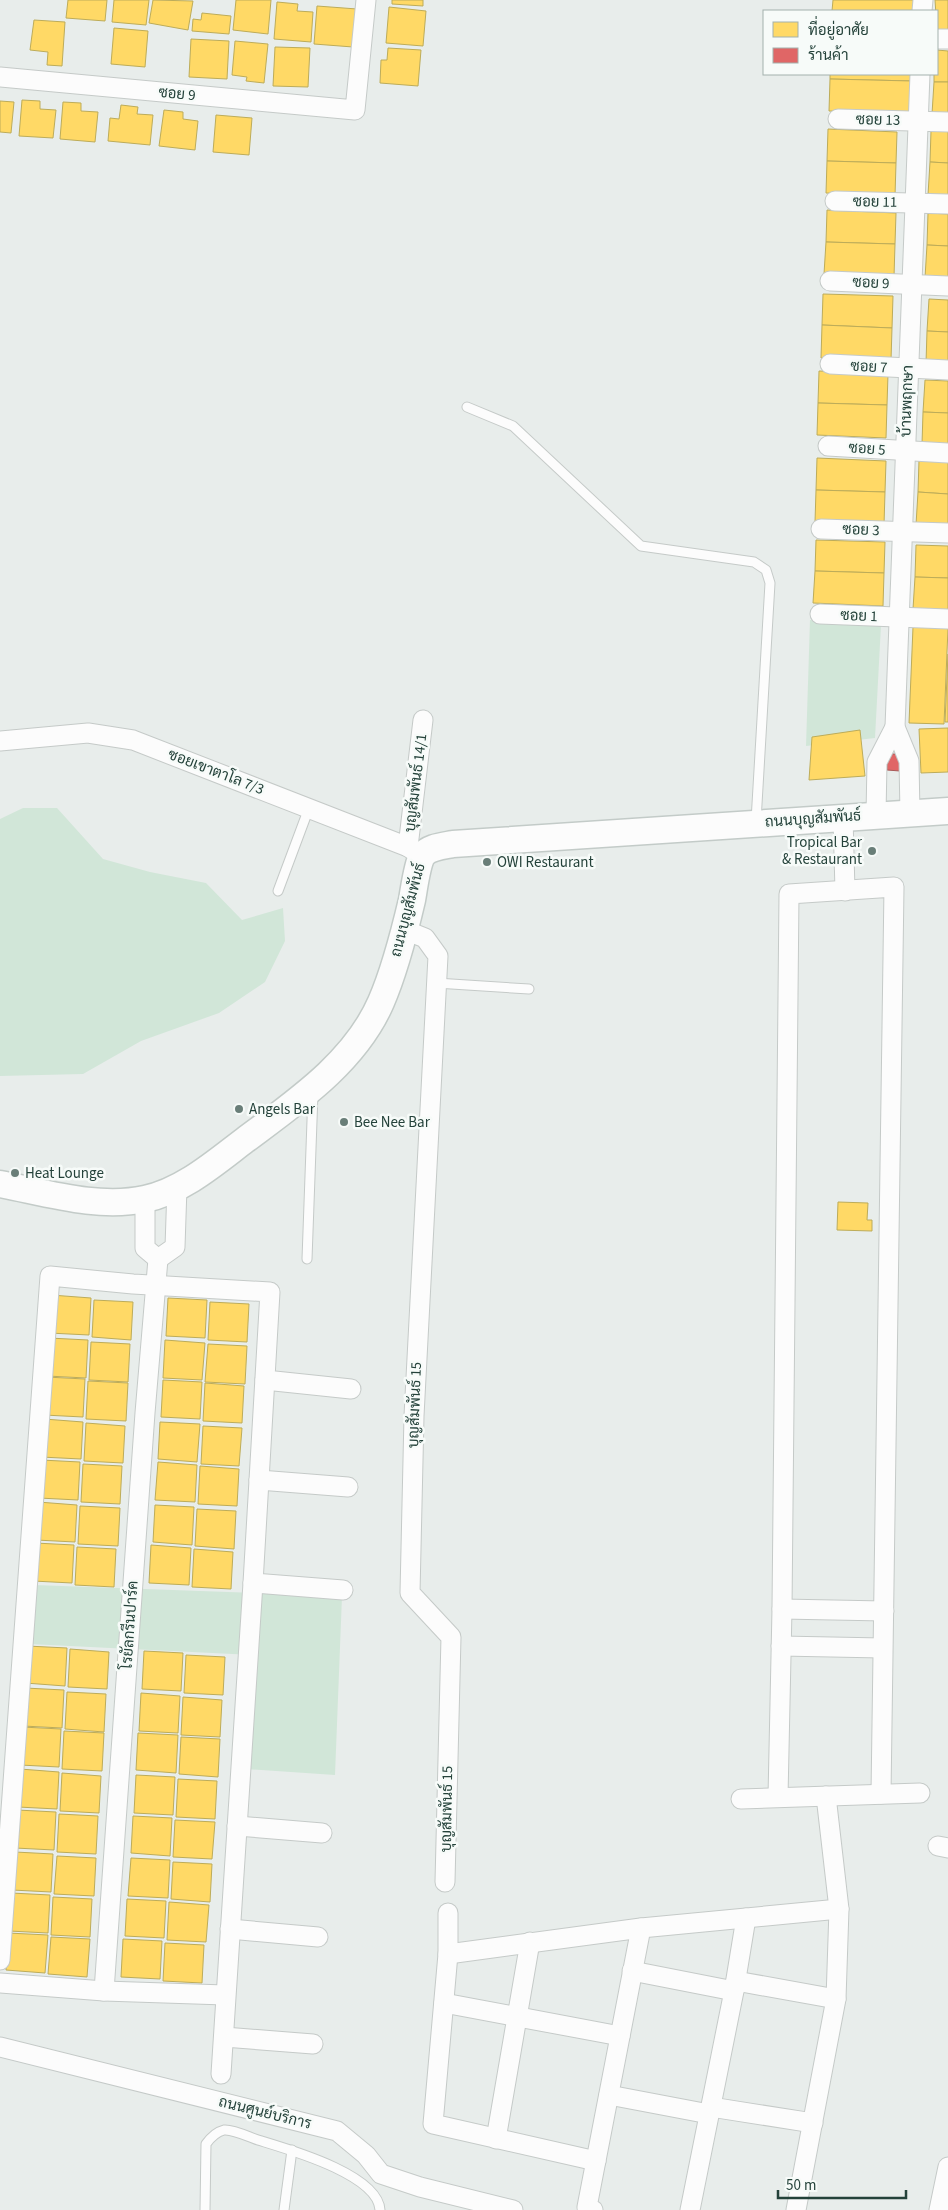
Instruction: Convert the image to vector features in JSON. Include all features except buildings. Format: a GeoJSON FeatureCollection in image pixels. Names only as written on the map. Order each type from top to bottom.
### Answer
{"type":"FeatureCollection","features":[{"type":"Feature","properties":{"kind":"street","name":"ซอย 9"},"geometry":{"type":"LineString","coordinates":[[0,77],[355,110],[366,0]]}},
{"type":"Feature","properties":{"kind":"street","name":"บ้านพฤกษา"},"geometry":{"type":"LineString","coordinates":[[910,814],[909,761],[895,727],[920,75]]}},
{"type":"Feature","properties":{"kind":"street","name":"ซอย 13"},"geometry":{"type":"LineString","coordinates":[[838,119],[948,122]]}},
{"type":"Feature","properties":{"kind":"street","name":"ซอย 11"},"geometry":{"type":"LineString","coordinates":[[835,201],[948,204]]}},
{"type":"Feature","properties":{"kind":"street","name":"ซอย 9"},"geometry":{"type":"LineString","coordinates":[[830,281],[948,286]]}},
{"type":"Feature","properties":{"kind":"street","name":"ซอย 7"},"geometry":{"type":"LineString","coordinates":[[830,364],[948,370]]}},
{"type":"Feature","properties":{"kind":"street","name":"ซอย 5"},"geometry":{"type":"LineString","coordinates":[[828,446],[948,453]]}},
{"type":"Feature","properties":{"kind":"street","name":"ซอย 3"},"geometry":{"type":"LineString","coordinates":[[821,529],[948,533]]}},
{"type":"Feature","properties":{"kind":"street","name":"ซอย 1"},"geometry":{"type":"LineString","coordinates":[[820,614],[948,619]]}},
{"type":"Feature","properties":{"kind":"street","name":"บุญสัมพันธ์ 14/1"},"geometry":{"type":"LineString","coordinates":[[415,852],[423,720]]}},
{"type":"Feature","properties":{"kind":"street","name":"บ้านพฤกษา"},"geometry":{"type":"LineString","coordinates":[[876,814],[877,762],[895,727]]}},
{"type":"Feature","properties":{"kind":"street","name":"ซอยเขาตาโล 7/3"},"geometry":{"type":"LineString","coordinates":[[0,741],[88,733],[133,740],[309,808],[415,852]]}},
{"type":"Feature","properties":{"kind":"street","name":"ถนนบุญสัมพันธ์"},"geometry":{"type":"LineString","coordinates":[[0,1184],[85,1200],[115,1202],[145,1199],[177,1187],[211,1166],[313,1088],[360,1038],[381,1002],[405,930],[415,852],[453,844],[876,814],[948,811]]}},
{"type":"Feature","properties":{"kind":"street"},"geometry":{"type":"LineString","coordinates":[[844,817],[845,890]]}},
{"type":"Feature","properties":{"kind":"street"},"geometry":{"type":"LineString","coordinates":[[778,1797],[782,1609],[788,894],[894,887],[881,1794]]}},
{"type":"Feature","properties":{"kind":"street","name":"บุญสัมพันธ์ 15"},"geometry":{"type":"LineString","coordinates":[[405,930],[425,938],[438,956],[414,1416],[410,1593],[451,1637],[445,1882]]}},
{"type":"Feature","properties":{"kind":"street"},"geometry":{"type":"LineString","coordinates":[[145,1199],[145,1248],[158,1259],[175,1246],[177,1187]]}},
{"type":"Feature","properties":{"kind":"street","name":"โรยัลกรีนปาร์ค"},"geometry":{"type":"LineString","coordinates":[[104,1990],[144,1423],[158,1259]]}},
{"type":"Feature","properties":{"kind":"street"},"geometry":{"type":"LineString","coordinates":[[0,1960],[50,1276],[270,1292],[266,1380],[225,1995],[222,2074]]}},
{"type":"Feature","properties":{"kind":"street"},"geometry":{"type":"LineString","coordinates":[[266,1380],[351,1389]]}},
{"type":"Feature","properties":{"kind":"street"},"geometry":{"type":"LineString","coordinates":[[259,1480],[348,1488]]}},
{"type":"Feature","properties":{"kind":"street"},"geometry":{"type":"LineString","coordinates":[[253,1583],[343,1590]]}},
{"type":"Feature","properties":{"kind":"street"},"geometry":{"type":"LineString","coordinates":[[782,1609],[884,1611]]}},
{"type":"Feature","properties":{"kind":"street"},"geometry":{"type":"LineString","coordinates":[[781,1646],[882,1648]]}},
{"type":"Feature","properties":{"kind":"street"},"geometry":{"type":"LineString","coordinates":[[741,1799],[920,1792]]}},
{"type":"Feature","properties":{"kind":"street"},"geometry":{"type":"LineString","coordinates":[[796,2210],[836,1999],[838,1910],[826,1796]]}},
{"type":"Feature","properties":{"kind":"street"},"geometry":{"type":"LineString","coordinates":[[237,1826],[322,1833]]}},
{"type":"Feature","properties":{"kind":"street"},"geometry":{"type":"LineString","coordinates":[[448,1954],[641,1928],[838,1910]]}},
{"type":"Feature","properties":{"kind":"street"},"geometry":{"type":"LineString","coordinates":[[448,1913],[448,1954],[433,2124],[596,2161]]}},
{"type":"Feature","properties":{"kind":"street"},"geometry":{"type":"LineString","coordinates":[[690,2210],[735,1986],[746,1918]]}},
{"type":"Feature","properties":{"kind":"street"},"geometry":{"type":"LineString","coordinates":[[594,2210],[587,2207],[641,1928]]}},
{"type":"Feature","properties":{"kind":"street"},"geometry":{"type":"LineString","coordinates":[[230,1929],[318,1937]]}},
{"type":"Feature","properties":{"kind":"street"},"geometry":{"type":"LineString","coordinates":[[496,2139],[530,1942]]}},
{"type":"Feature","properties":{"kind":"street"},"geometry":{"type":"LineString","coordinates":[[632,1971],[836,1999]]}},
{"type":"Feature","properties":{"kind":"street"},"geometry":{"type":"LineString","coordinates":[[0,1983],[225,1995]]}},
{"type":"Feature","properties":{"kind":"street"},"geometry":{"type":"LineString","coordinates":[[444,2003],[620,2036]]}},
{"type":"Feature","properties":{"kind":"street"},"geometry":{"type":"LineString","coordinates":[[224,2037],[313,2044]]}},
{"type":"Feature","properties":{"kind":"street","name":"ถนนศูนย์บริการ"},"geometry":{"type":"LineString","coordinates":[[0,2047],[338,2131],[366,2155],[381,2174],[420,2187],[513,2210]]}},
{"type":"Feature","properties":{"kind":"street"},"geometry":{"type":"LineString","coordinates":[[609,2095],[813,2123]]}},
{"type":"Feature","properties":{"kind":"street"},"geometry":{"type":"LineString","coordinates":[[939,2210],[948,2167]]}},
{"type":"Feature","properties":{"kind":"lane"},"geometry":{"type":"LineString","coordinates":[[467,407],[513,426],[641,546],[754,562],[766,570],[770,583],[756,824]]}},
{"type":"Feature","properties":{"kind":"lane"},"geometry":{"type":"LineString","coordinates":[[278,891],[309,808]]}},
{"type":"Feature","properties":{"kind":"lane"},"geometry":{"type":"LineString","coordinates":[[436,983],[529,989]]}},
{"type":"Feature","properties":{"kind":"lane"},"geometry":{"type":"LineString","coordinates":[[307,1259],[313,1088]]}},
{"type":"Feature","properties":{"kind":"lane"},"geometry":{"type":"LineString","coordinates":[[205,2210],[206,2144],[213,2135],[226,2130],[292,2150],[345,2172],[377,2197],[380,2210]]}},
{"type":"Feature","properties":{"kind":"lane"},"geometry":{"type":"LineString","coordinates":[[284,2210],[292,2150]]}},
{"type":"Feature","properties":{"kind":"green space"},"geometry":{"type":"Polygon","coordinates":[[[810,620],[881,625],[875,738],[806,746],[810,620]]]}},
{"type":"Feature","properties":{"kind":"green space"},"geometry":{"type":"Polygon","coordinates":[[[23,808],[57,808],[103,859],[150,872],[206,883],[242,920],[283,908],[285,941],[265,982],[219,1013],[141,1041],[83,1074],[0,1076],[0,819],[23,808]]]}},
{"type":"Feature","properties":{"kind":"green space"},"geometry":{"type":"Polygon","coordinates":[[[34,1585],[342,1596],[335,1775],[246,1769],[253,1655],[29,1644],[34,1585]]]}},
{"type":"Feature","properties":{"kind":"place","name":"Tropical Bar & Restaurant"},"geometry":{"type":"Point","coordinates":[872,851]}},
{"type":"Feature","properties":{"kind":"place","name":"OWI Restaurant"},"geometry":{"type":"Point","coordinates":[487,862]}},
{"type":"Feature","properties":{"kind":"place","name":"Angels Bar"},"geometry":{"type":"Point","coordinates":[239,1109]}},
{"type":"Feature","properties":{"kind":"place","name":"Bee Nee Bar"},"geometry":{"type":"Point","coordinates":[344,1122]}},
{"type":"Feature","properties":{"kind":"place","name":"Heat Lounge"},"geometry":{"type":"Point","coordinates":[15,1173]}}]}
